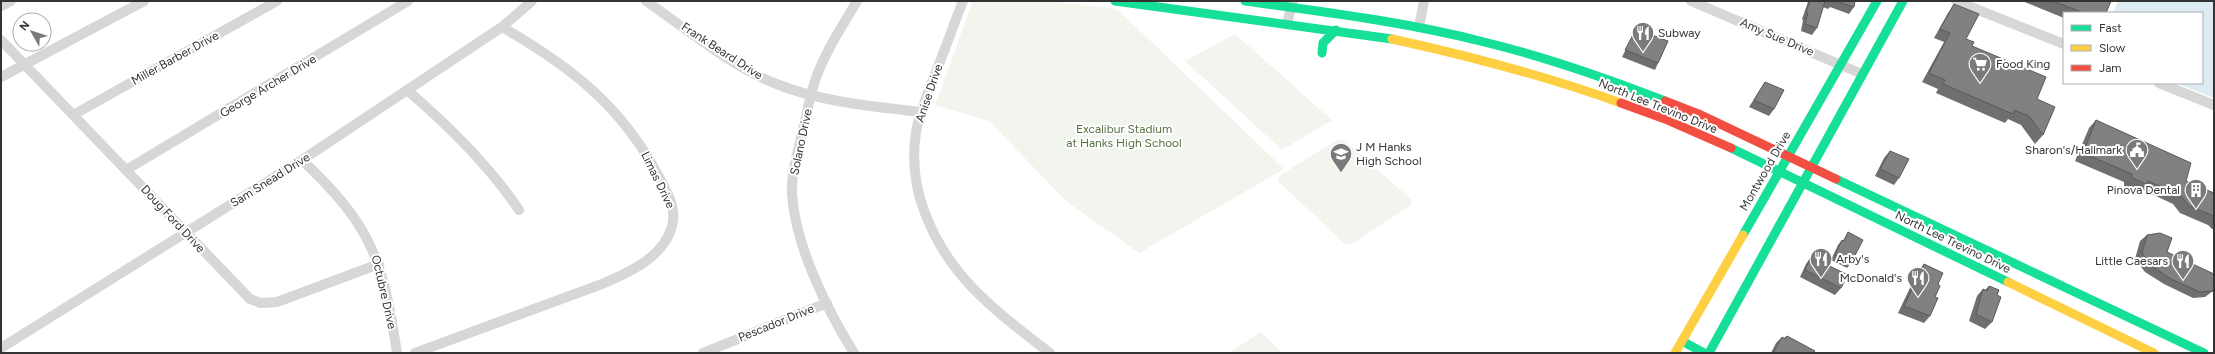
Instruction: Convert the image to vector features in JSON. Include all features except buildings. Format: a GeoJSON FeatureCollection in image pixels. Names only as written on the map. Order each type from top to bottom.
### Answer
{"type":"FeatureCollection","features":[{"type":"Feature","properties":{"kind":"main road","name":"North Lee Trevino Drive"},"geometry":{"type":"LineString","coordinates":[[1115,1],[1287,23],[1399,40],[1492,62],[1582,89],[1679,126],[1778,170],[2154,353]]}},
{"type":"Feature","properties":{"kind":"main road","name":"North Lee Trevino Drive"},"geometry":{"type":"LineString","coordinates":[[1245,1],[1292,4],[1419,27],[1495,44],[1563,64],[1641,91],[1701,115],[1811,166],[2204,353]]}},
{"type":"Feature","properties":{"kind":"main road","name":"Montwood Drive"},"geometry":{"type":"LineString","coordinates":[[1675,353],[1778,170],[1877,1]]}},
{"type":"Feature","properties":{"kind":"main road"},"geometry":{"type":"LineString","coordinates":[[1709,353],[1903,1]]}},
{"type":"Feature","properties":{"kind":"main road"},"geometry":{"type":"LineString","coordinates":[[1322,53],[1323,43],[1336,30]]}},
{"type":"Feature","properties":{"kind":"main road"},"geometry":{"type":"LineString","coordinates":[[1492,62],[1495,44]]}},
{"type":"Feature","properties":{"kind":"main road"},"geometry":{"type":"LineString","coordinates":[[2011,284],[2018,264]]}},
{"type":"Feature","properties":{"kind":"main road"},"geometry":{"type":"LineString","coordinates":[[1682,340],[1704,353]]}},
{"type":"Feature","properties":{"kind":"street"},"geometry":{"type":"LineString","coordinates":[[1,6],[11,1]]}},
{"type":"Feature","properties":{"kind":"street"},"geometry":{"type":"LineString","coordinates":[[1,77],[144,1]]}},
{"type":"Feature","properties":{"kind":"street","name":"Miller Barber Drive"},"geometry":{"type":"LineString","coordinates":[[73,115],[277,1]]}},
{"type":"Feature","properties":{"kind":"street","name":"George Archer Drive"},"geometry":{"type":"LineString","coordinates":[[126,170],[408,1]]}},
{"type":"Feature","properties":{"kind":"street","name":"Sam Snead Drive"},"geometry":{"type":"LineString","coordinates":[[1,348],[302,160],[502,27],[532,1]]}},
{"type":"Feature","properties":{"kind":"street","name":"Frank Beard Drive"},"geometry":{"type":"LineString","coordinates":[[646,1],[758,76],[786,88],[811,96],[840,102],[920,112]]}},
{"type":"Feature","properties":{"kind":"street","name":"Solano Drive"},"geometry":{"type":"LineString","coordinates":[[854,353],[826,303],[800,239],[792,194],[793,170],[815,80],[827,54],[856,1]]}},
{"type":"Feature","properties":{"kind":"street","name":"Anise Drive"},"geometry":{"type":"LineString","coordinates":[[963,1],[920,112],[916,133],[915,153],[918,190],[928,226],[940,248],[964,281],[983,300],[1050,353]]}},
{"type":"Feature","properties":{"kind":"street"},"geometry":{"type":"LineString","coordinates":[[1419,27],[1424,1]]}},
{"type":"Feature","properties":{"kind":"street","name":"Amy Sue Drive"},"geometry":{"type":"LineString","coordinates":[[1691,1],[1862,74]]}},
{"type":"Feature","properties":{"kind":"street"},"geometry":{"type":"LineString","coordinates":[[1956,1],[2063,44]]}},
{"type":"Feature","properties":{"kind":"street"},"geometry":{"type":"LineString","coordinates":[[1287,23],[1292,4]]}},
{"type":"Feature","properties":{"kind":"street","name":"Limas Drive"},"geometry":{"type":"LineString","coordinates":[[415,353],[599,284],[637,267],[654,255],[660,248],[668,237],[674,218],[674,209],[650,159],[636,137],[609,103],[566,66],[502,27]]}},
{"type":"Feature","properties":{"kind":"street","name":"Doug Ford Drive"},"geometry":{"type":"LineString","coordinates":[[1,40],[187,232],[246,297],[254,303],[263,305],[295,296],[378,264]]}},
{"type":"Feature","properties":{"kind":"street"},"geometry":{"type":"LineString","coordinates":[[2162,84],[2214,105]]}},
{"type":"Feature","properties":{"kind":"street"},"geometry":{"type":"LineString","coordinates":[[407,90],[449,125],[476,152],[494,174],[519,210]]}},
{"type":"Feature","properties":{"kind":"street","name":"Octubre Drive"},"geometry":{"type":"LineString","coordinates":[[302,160],[328,185],[353,213],[375,252],[397,353]]}},
{"type":"Feature","properties":{"kind":"street","name":"Pescador Drive"},"geometry":{"type":"LineString","coordinates":[[703,353],[826,303]]}},
{"type":"Feature","properties":{"kind":"green space","name":"Excalibur Stadium at Hanks High School"},"geometry":{"type":"Polygon","coordinates":[[[973,1],[1047,1],[1117,9],[1284,169],[1139,253],[1066,201],[989,121],[935,105],[973,1]]]}},
{"type":"Feature","properties":{"kind":"green space"},"geometry":{"type":"Polygon","coordinates":[[[1235,34],[1332,120],[1282,150],[1185,61],[1235,34]]]}},
{"type":"Feature","properties":{"kind":"green space"},"geometry":{"type":"Polygon","coordinates":[[[1337,140],[1344,140],[1412,200],[1411,205],[1352,244],[1345,244],[1278,181],[1279,176],[1337,140]]]}},
{"type":"Feature","properties":{"kind":"green space"},"geometry":{"type":"Polygon","coordinates":[[[1261,332],[1282,353],[1229,353],[1261,332]]]}},
{"type":"Feature","properties":{"kind":"shaded area"},"geometry":{"type":"Polygon","coordinates":[[[2118,1],[2214,1],[2214,98],[2179,84],[2203,84],[2203,12],[2113,12],[2118,1]]]}},
{"type":"Feature","properties":{"kind":"traffic: fast"},"geometry":{"type":"LineString","coordinates":[[1115,1],[1392,39]]}},
{"type":"Feature","properties":{"kind":"traffic: fast"},"geometry":{"type":"LineString","coordinates":[[1245,1],[1381,21],[1449,33],[1483,41],[1573,67],[1665,101]]}},
{"type":"Feature","properties":{"kind":"traffic: fast"},"geometry":{"type":"LineString","coordinates":[[1743,235],[1877,1]]}},
{"type":"Feature","properties":{"kind":"traffic: fast"},"geometry":{"type":"LineString","coordinates":[[1709,353],[1903,1]]}},
{"type":"Feature","properties":{"kind":"traffic: fast"},"geometry":{"type":"LineString","coordinates":[[1322,53],[1323,43],[1336,30]]}},
{"type":"Feature","properties":{"kind":"traffic: fast"},"geometry":{"type":"LineString","coordinates":[[1731,148],[2008,282]]}},
{"type":"Feature","properties":{"kind":"traffic: fast"},"geometry":{"type":"LineString","coordinates":[[1836,179],[2204,353]]}},
{"type":"Feature","properties":{"kind":"traffic: fast"},"geometry":{"type":"LineString","coordinates":[[1682,341],[1704,353]]}},
{"type":"Feature","properties":{"kind":"traffic: slow"},"geometry":{"type":"LineString","coordinates":[[1392,39],[1478,58],[1582,89],[1621,103]]}},
{"type":"Feature","properties":{"kind":"traffic: slow"},"geometry":{"type":"LineString","coordinates":[[1675,353],[1743,235]]}},
{"type":"Feature","properties":{"kind":"traffic: slow"},"geometry":{"type":"LineString","coordinates":[[2008,282],[2154,353]]}},
{"type":"Feature","properties":{"kind":"traffic: jam"},"geometry":{"type":"LineString","coordinates":[[1665,101],[1701,115],[1836,179]]}},
{"type":"Feature","properties":{"kind":"traffic: jam"},"geometry":{"type":"LineString","coordinates":[[1621,103],[1665,119],[1731,148]]}},
{"type":"Feature","properties":{"kind":"place","name":"Subway"},"geometry":{"type":"Point","coordinates":[1643,52]}},
{"type":"Feature","properties":{"kind":"place","name":"Food King"},"geometry":{"type":"Point","coordinates":[1980,84]}},
{"type":"Feature","properties":{"kind":"place","name":"Sharon's/Hallmark"},"geometry":{"type":"Point","coordinates":[2137,170]}},
{"type":"Feature","properties":{"kind":"place","name":"J M Hanks High School"},"geometry":{"type":"Point","coordinates":[1341,174]}},
{"type":"Feature","properties":{"kind":"place","name":"Pinova Dental"},"geometry":{"type":"Point","coordinates":[2196,210]}},
{"type":"Feature","properties":{"kind":"place","name":"Arby's"},"geometry":{"type":"Point","coordinates":[1821,278]}},
{"type":"Feature","properties":{"kind":"place","name":"Little Caesars"},"geometry":{"type":"Point","coordinates":[2183,280]}},
{"type":"Feature","properties":{"kind":"place","name":"McDonald's"},"geometry":{"type":"Point","coordinates":[1918,298]}}]}
